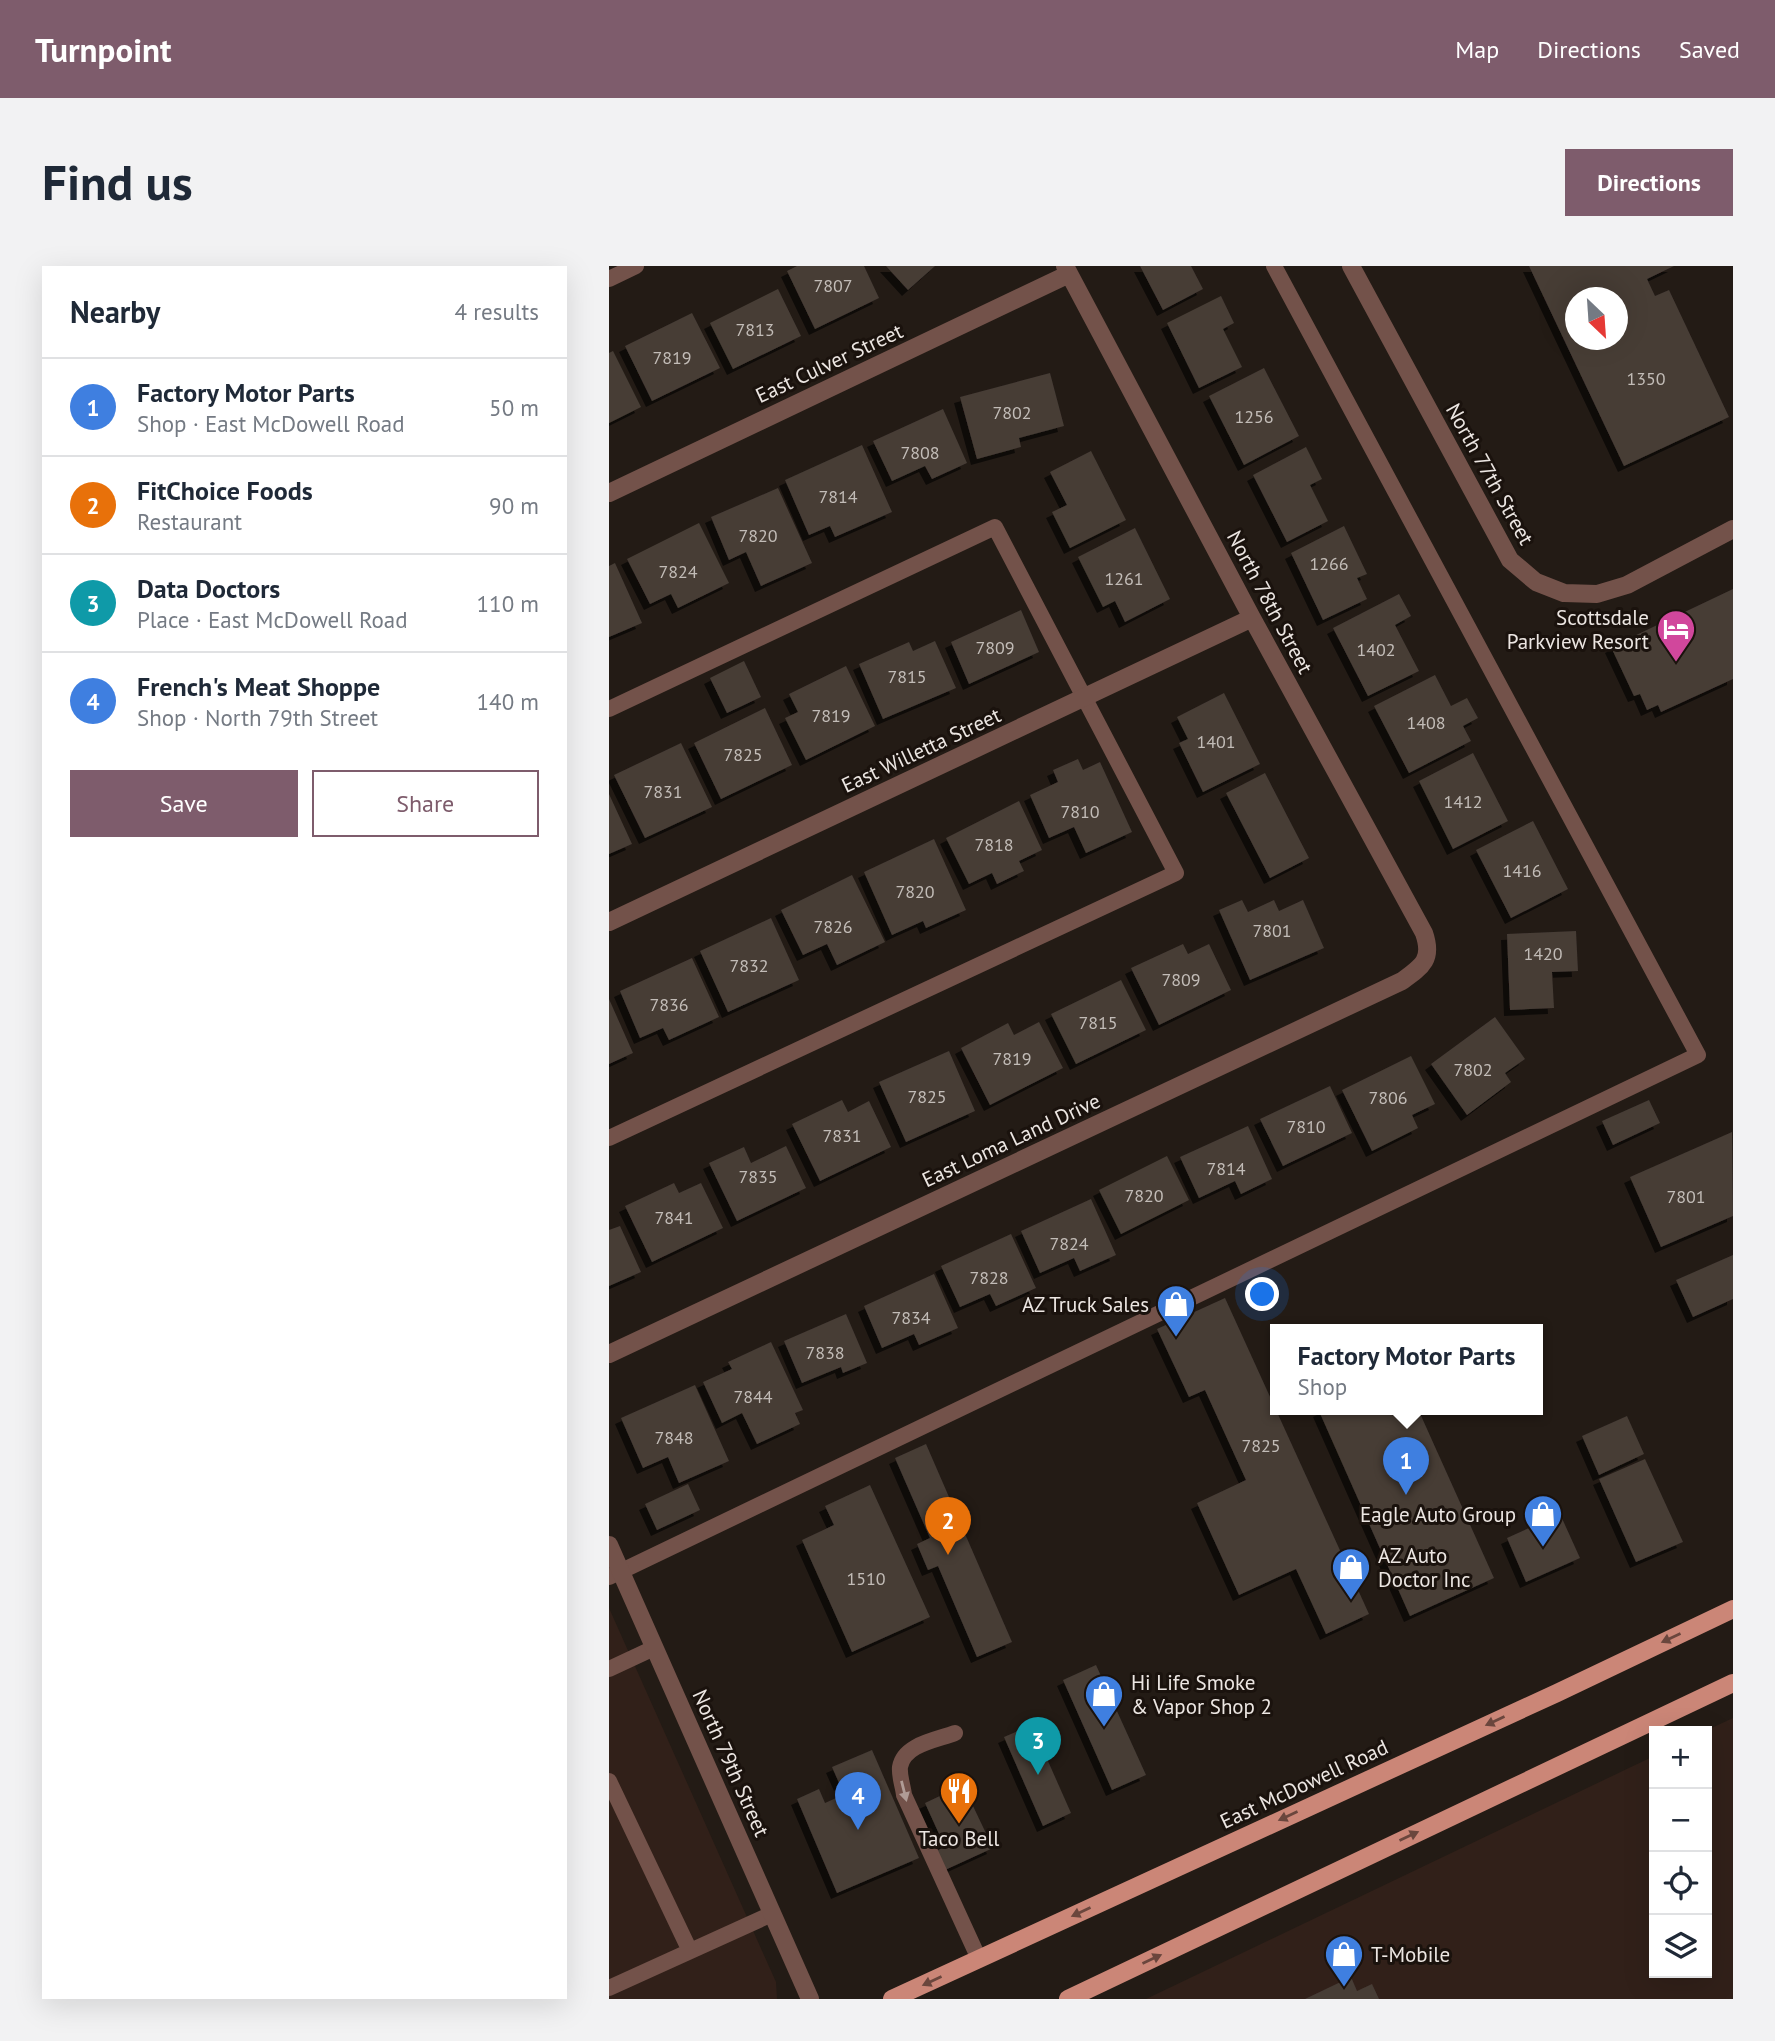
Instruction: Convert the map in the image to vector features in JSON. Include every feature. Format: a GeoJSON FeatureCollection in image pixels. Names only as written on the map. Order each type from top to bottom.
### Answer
{"type":"FeatureCollection","features":[{"type":"Feature","properties":{"kind":"main road","name":"East McDowell Road"},"geometry":{"type":"LineString","coordinates":[[892,1999],[1557,1693],[1733,1609]]}},
{"type":"Feature","properties":{"kind":"main road"},"geometry":{"type":"LineString","coordinates":[[1068,1999],[1733,1683]]}},
{"type":"Feature","properties":{"kind":"street","name":"North 77th Street"},"geometry":{"type":"LineString","coordinates":[[1351,266],[1510,560],[1536,582],[1564,593],[1597,594],[1627,585],[1733,529]]}},
{"type":"Feature","properties":{"kind":"street","name":"East Culver Street"},"geometry":{"type":"LineString","coordinates":[[609,493],[1067,270]]}},
{"type":"Feature","properties":{"kind":"street","name":"North 78th Street"},"geometry":{"type":"LineString","coordinates":[[1067,270],[1424,933],[1429,946],[1427,960]]}},
{"type":"Feature","properties":{"kind":"street","name":"East Willetta Street"},"geometry":{"type":"LineString","coordinates":[[609,922],[1252,618]]}},
{"type":"Feature","properties":{"kind":"street","name":"East Loma Land Drive"},"geometry":{"type":"LineString","coordinates":[[609,1354],[1402,981],[1427,960]]}},
{"type":"Feature","properties":{"kind":"street","name":"North 79th Street"},"geometry":{"type":"LineString","coordinates":[[609,1545],[615,1575],[654,1648],[810,1999]]}},
{"type":"Feature","properties":{"kind":"lane"},"geometry":{"type":"LineString","coordinates":[[609,279],[636,266]]}},
{"type":"Feature","properties":{"kind":"lane"},"geometry":{"type":"LineString","coordinates":[[615,1575],[1698,1055],[1274,266]]}},
{"type":"Feature","properties":{"kind":"lane"},"geometry":{"type":"LineString","coordinates":[[609,709],[995,527],[1176,873],[609,1138]]}},
{"type":"Feature","properties":{"kind":"lane"},"geometry":{"type":"LineString","coordinates":[[609,1669],[654,1648]]}},
{"type":"Feature","properties":{"kind":"lane"},"geometry":{"type":"LineString","coordinates":[[955,1734],[912,1749],[903,1757],[900,1769],[904,1795],[979,1959]]}},
{"type":"Feature","properties":{"kind":"lane"},"geometry":{"type":"LineString","coordinates":[[609,1781],[690,1951]]}},
{"type":"Feature","properties":{"kind":"lane"},"geometry":{"type":"LineString","coordinates":[[609,1988],[772,1914]]}},
{"type":"Feature","properties":{"kind":"shaded area"},"geometry":{"type":"Polygon","coordinates":[[[609,1608],[776,1982],[777,1999],[609,1999],[609,1608]]]}},
{"type":"Feature","properties":{"kind":"shaded area"},"geometry":{"type":"Polygon","coordinates":[[[1733,1718],[1733,1999],[1146,1999],[1649,1758],[1649,1978],[1712,1978],[1712,1728],[1733,1718]]]}},
{"type":"Feature","properties":{"kind":"building"},"geometry":{"type":"Polygon","coordinates":[[[797,266],[864,266],[879,298],[815,329],[787,271],[797,266]]]}},
{"type":"Feature","properties":{"kind":"building"},"geometry":{"type":"Polygon","coordinates":[[[886,266],[935,266],[908,290],[886,266]]]}},
{"type":"Feature","properties":{"kind":"building"},"geometry":{"type":"Polygon","coordinates":[[[1140,266],[1191,266],[1203,289],[1163,310],[1140,266]]]}},
{"type":"Feature","properties":{"kind":"building"},"geometry":{"type":"Polygon","coordinates":[[[1529,266],[1674,266],[1647,279],[1655,296],[1669,290],[1729,417],[1624,466],[1569,350],[1628,350],[1628,287],[1565,287],[1565,342],[1529,266]]]}},
{"type":"Feature","properties":{"kind":"building"},"geometry":{"type":"Polygon","coordinates":[[[778,289],[801,336],[733,369],[710,323],[778,289]]]}},
{"type":"Feature","properties":{"kind":"building"},"geometry":{"type":"Polygon","coordinates":[[[1221,296],[1234,323],[1223,329],[1242,367],[1199,388],[1167,323],[1221,296]]]}},
{"type":"Feature","properties":{"kind":"building"},"geometry":{"type":"Polygon","coordinates":[[[692,313],[720,368],[652,401],[625,346],[692,313]]]}},
{"type":"Feature","properties":{"kind":"building"},"geometry":{"type":"Polygon","coordinates":[[[613,351],[641,407],[609,423],[609,353],[613,351]]]}},
{"type":"Feature","properties":{"kind":"building"},"geometry":{"type":"Polygon","coordinates":[[[1264,368],[1299,436],[1244,465],[1209,396],[1264,368]]]}},
{"type":"Feature","properties":{"kind":"building"},"geometry":{"type":"Polygon","coordinates":[[[1050,373],[1064,426],[1019,438],[1021,447],[977,459],[960,397],[1050,373]]]}},
{"type":"Feature","properties":{"kind":"building"},"geometry":{"type":"Polygon","coordinates":[[[943,409],[967,463],[932,479],[925,466],[892,481],[873,441],[943,409]]]}},
{"type":"Feature","properties":{"kind":"building"},"geometry":{"type":"Polygon","coordinates":[[[862,445],[892,512],[835,537],[830,526],[809,535],[785,480],[862,445]]]}},
{"type":"Feature","properties":{"kind":"building"},"geometry":{"type":"Polygon","coordinates":[[[1306,447],[1322,479],[1310,485],[1328,521],[1287,542],[1253,475],[1306,447]]]}},
{"type":"Feature","properties":{"kind":"building"},"geometry":{"type":"Polygon","coordinates":[[[1091,451],[1126,520],[1070,548],[1052,512],[1067,505],[1050,472],[1091,451]]]}},
{"type":"Feature","properties":{"kind":"building"},"geometry":{"type":"Polygon","coordinates":[[[778,488],[812,563],[761,586],[746,552],[729,560],[711,517],[778,488]]]}},
{"type":"Feature","properties":{"kind":"building"},"geometry":{"type":"Polygon","coordinates":[[[699,523],[729,583],[678,608],[671,594],[650,604],[627,559],[699,523]]]}},
{"type":"Feature","properties":{"kind":"building"},"geometry":{"type":"Polygon","coordinates":[[[1344,526],[1367,574],[1357,578],[1367,599],[1323,620],[1291,553],[1344,526]]]}},
{"type":"Feature","properties":{"kind":"building"},"geometry":{"type":"Polygon","coordinates":[[[1135,528],[1170,599],[1125,622],[1115,601],[1103,607],[1078,557],[1135,528]]]}},
{"type":"Feature","properties":{"kind":"building"},"geometry":{"type":"Polygon","coordinates":[[[615,563],[642,623],[609,637],[609,566],[615,563]]]}},
{"type":"Feature","properties":{"kind":"building","name":"Scottsdale Parkview Resort"},"geometry":{"type":"Polygon","coordinates":[[[1733,589],[1733,679],[1661,712],[1658,705],[1647,710],[1640,694],[1634,696],[1611,647],[1733,589]]]}},
{"type":"Feature","properties":{"kind":"building"},"geometry":{"type":"Polygon","coordinates":[[[1399,594],[1411,616],[1395,625],[1419,671],[1368,696],[1333,628],[1399,594]]]}},
{"type":"Feature","properties":{"kind":"building"},"geometry":{"type":"Polygon","coordinates":[[[1021,610],[1039,652],[969,684],[951,642],[1021,610]]]}},
{"type":"Feature","properties":{"kind":"building"},"geometry":{"type":"Polygon","coordinates":[[[935,641],[956,688],[883,719],[859,664],[909,642],[913,651],[935,641]]]}},
{"type":"Feature","properties":{"kind":"building"},"geometry":{"type":"Polygon","coordinates":[[[744,661],[761,697],[727,713],[710,678],[744,661]]]}},
{"type":"Feature","properties":{"kind":"building"},"geometry":{"type":"Polygon","coordinates":[[[846,666],[875,726],[806,760],[785,718],[798,712],[789,694],[846,666]]]}},
{"type":"Feature","properties":{"kind":"building"},"geometry":{"type":"Polygon","coordinates":[[[1435,675],[1451,706],[1467,698],[1478,718],[1463,726],[1471,741],[1409,773],[1374,706],[1435,675]]]}},
{"type":"Feature","properties":{"kind":"building"},"geometry":{"type":"Polygon","coordinates":[[[1224,693],[1260,764],[1203,792],[1179,743],[1188,739],[1177,717],[1224,693]]]}},
{"type":"Feature","properties":{"kind":"building"},"geometry":{"type":"Polygon","coordinates":[[[765,708],[792,765],[721,799],[694,743],[765,708]]]}},
{"type":"Feature","properties":{"kind":"building"},"geometry":{"type":"Polygon","coordinates":[[[681,743],[712,807],[645,838],[614,775],[681,743]]]}},
{"type":"Feature","properties":{"kind":"building"},"geometry":{"type":"Polygon","coordinates":[[[1473,753],[1508,821],[1453,849],[1419,781],[1473,753]]]}},
{"type":"Feature","properties":{"kind":"building"},"geometry":{"type":"Polygon","coordinates":[[[1078,759],[1083,770],[1100,762],[1132,832],[1086,853],[1074,827],[1049,838],[1030,795],[1058,782],[1053,770],[1078,759]]]}},
{"type":"Feature","properties":{"kind":"building"},"geometry":{"type":"Polygon","coordinates":[[[1265,773],[1309,858],[1270,878],[1226,793],[1265,773]]]}},
{"type":"Feature","properties":{"kind":"building"},"geometry":{"type":"Polygon","coordinates":[[[609,794],[632,844],[609,854],[609,794]]]}},
{"type":"Feature","properties":{"kind":"building"},"geometry":{"type":"Polygon","coordinates":[[[1019,801],[1042,850],[1019,861],[1024,871],[997,884],[992,873],[969,884],[946,838],[1019,801]]]}},
{"type":"Feature","properties":{"kind":"building"},"geometry":{"type":"Polygon","coordinates":[[[1533,821],[1568,889],[1511,918],[1476,850],[1533,821]]]}},
{"type":"Feature","properties":{"kind":"building"},"geometry":{"type":"Polygon","coordinates":[[[934,839],[966,910],[926,928],[923,921],[892,935],[864,872],[934,839]]]}},
{"type":"Feature","properties":{"kind":"building"},"geometry":{"type":"Polygon","coordinates":[[[852,875],[885,942],[837,965],[827,944],[803,955],[781,910],[852,875]]]}},
{"type":"Feature","properties":{"kind":"building"},"geometry":{"type":"Polygon","coordinates":[[[1242,900],[1248,912],[1274,900],[1279,911],[1303,900],[1324,948],[1250,980],[1219,910],[1242,900]]]}},
{"type":"Feature","properties":{"kind":"building"},"geometry":{"type":"Polygon","coordinates":[[[771,918],[799,980],[728,1012],[700,951],[771,918]]]}},
{"type":"Feature","properties":{"kind":"building"},"geometry":{"type":"Polygon","coordinates":[[[1576,931],[1578,971],[1552,972],[1554,1008],[1510,1010],[1507,934],[1576,931]]]}},
{"type":"Feature","properties":{"kind":"building"},"geometry":{"type":"Polygon","coordinates":[[[1183,944],[1188,954],[1209,944],[1231,990],[1159,1025],[1131,968],[1183,944]]]}},
{"type":"Feature","properties":{"kind":"building"},"geometry":{"type":"Polygon","coordinates":[[[692,958],[719,1017],[669,1040],[663,1028],[640,1038],[620,991],[692,958]]]}},
{"type":"Feature","properties":{"kind":"building"},"geometry":{"type":"Polygon","coordinates":[[[1121,980],[1146,1030],[1076,1064],[1051,1014],[1121,980]]]}},
{"type":"Feature","properties":{"kind":"building"},"geometry":{"type":"Polygon","coordinates":[[[609,999],[633,1053],[609,1064],[609,999]]]}},
{"type":"Feature","properties":{"kind":"building"},"geometry":{"type":"Polygon","coordinates":[[[1495,1017],[1525,1059],[1505,1073],[1511,1082],[1467,1115],[1431,1064],[1495,1017]]]}},
{"type":"Feature","properties":{"kind":"building"},"geometry":{"type":"Polygon","coordinates":[[[1039,1022],[1063,1068],[990,1105],[961,1048],[1008,1023],[1014,1035],[1039,1022]]]}},
{"type":"Feature","properties":{"kind":"building"},"geometry":{"type":"Polygon","coordinates":[[[949,1051],[975,1111],[906,1142],[879,1082],[949,1051]]]}},
{"type":"Feature","properties":{"kind":"building"},"geometry":{"type":"Polygon","coordinates":[[[1411,1056],[1435,1104],[1412,1115],[1418,1128],[1372,1151],[1342,1090],[1411,1056]]]}},
{"type":"Feature","properties":{"kind":"building"},"geometry":{"type":"Polygon","coordinates":[[[1330,1086],[1352,1133],[1283,1166],[1260,1119],[1330,1086]]]}},
{"type":"Feature","properties":{"kind":"building"},"geometry":{"type":"Polygon","coordinates":[[[842,1100],[848,1112],[869,1101],[891,1147],[820,1181],[792,1124],[842,1100]]]}},
{"type":"Feature","properties":{"kind":"building"},"geometry":{"type":"Polygon","coordinates":[[[1649,1100],[1660,1123],[1613,1145],[1602,1121],[1649,1100]]]}},
{"type":"Feature","properties":{"kind":"building"},"geometry":{"type":"Polygon","coordinates":[[[1248,1126],[1272,1179],[1241,1194],[1235,1181],[1199,1198],[1180,1157],[1248,1126]]]}},
{"type":"Feature","properties":{"kind":"building"},"geometry":{"type":"Polygon","coordinates":[[[1732,1132],[1733,1216],[1661,1247],[1630,1177],[1732,1132]]]}},
{"type":"Feature","properties":{"kind":"building"},"geometry":{"type":"Polygon","coordinates":[[[786,1146],[806,1188],[737,1221],[709,1163],[744,1147],[751,1163],[786,1146]]]}},
{"type":"Feature","properties":{"kind":"building"},"geometry":{"type":"Polygon","coordinates":[[[1167,1156],[1189,1200],[1121,1234],[1099,1190],[1167,1156]]]}},
{"type":"Feature","properties":{"kind":"building"},"geometry":{"type":"Polygon","coordinates":[[[674,1183],[679,1193],[701,1183],[723,1228],[652,1262],[625,1206],[674,1183]]]}},
{"type":"Feature","properties":{"kind":"building"},"geometry":{"type":"Polygon","coordinates":[[[1091,1199],[1116,1255],[1080,1271],[1074,1258],[1040,1273],[1021,1231],[1091,1199]]]}},
{"type":"Feature","properties":{"kind":"building"},"geometry":{"type":"Polygon","coordinates":[[[620,1226],[641,1272],[609,1286],[609,1230],[620,1226]]]}},
{"type":"Feature","properties":{"kind":"building"},"geometry":{"type":"Polygon","coordinates":[[[1011,1234],[1036,1288],[996,1306],[990,1294],[960,1307],[941,1266],[1011,1234]]]}},
{"type":"Feature","properties":{"kind":"building"},"geometry":{"type":"Polygon","coordinates":[[[1733,1255],[1733,1299],[1693,1317],[1676,1280],[1733,1255]]]}},
{"type":"Feature","properties":{"kind":"building"},"geometry":{"type":"Polygon","coordinates":[[[934,1274],[958,1328],[919,1345],[914,1334],[882,1348],[864,1306],[934,1274]]]}},
{"type":"Feature","properties":{"kind":"building"},"geometry":{"type":"Polygon","coordinates":[[[1225,1298],[1270,1397],[1270,1415],[1278,1415],[1369,1614],[1326,1634],[1296,1569],[1239,1595],[1197,1503],[1246,1480],[1205,1390],[1189,1397],[1157,1329],[1225,1298]]]}},
{"type":"Feature","properties":{"kind":"building"},"geometry":{"type":"Polygon","coordinates":[[[846,1314],[867,1363],[843,1373],[841,1367],[802,1383],[784,1341],[846,1314]]]}},
{"type":"Feature","properties":{"kind":"building"},"geometry":{"type":"Polygon","coordinates":[[[771,1342],[803,1410],[795,1413],[800,1424],[757,1444],[742,1413],[722,1423],[703,1382],[732,1369],[728,1362],[771,1342]]]}},
{"type":"Feature","properties":{"kind":"building"},"geometry":{"type":"Polygon","coordinates":[[[695,1385],[729,1461],[679,1483],[668,1457],[643,1468],[621,1418],[695,1385]]]}},
{"type":"Feature","properties":{"kind":"building"},"geometry":{"type":"Polygon","coordinates":[[[1321,1415],[1421,1415],[1494,1578],[1410,1616],[1321,1415]]]}},
{"type":"Feature","properties":{"kind":"building"},"geometry":{"type":"Polygon","coordinates":[[[1627,1416],[1644,1454],[1599,1475],[1582,1436],[1627,1416]]]}},
{"type":"Feature","properties":{"kind":"building"},"geometry":{"type":"Polygon","coordinates":[[[926,1444],[1012,1642],[977,1657],[938,1566],[928,1570],[917,1544],[930,1538],[895,1458],[926,1444]]]}},
{"type":"Feature","properties":{"kind":"building"},"geometry":{"type":"Polygon","coordinates":[[[1645,1459],[1683,1542],[1636,1562],[1599,1479],[1645,1459]]]}},
{"type":"Feature","properties":{"kind":"building"},"geometry":{"type":"Polygon","coordinates":[[[688,1484],[700,1510],[657,1530],[645,1504],[688,1484]]]}},
{"type":"Feature","properties":{"kind":"building"},"geometry":{"type":"Polygon","coordinates":[[[870,1485],[930,1617],[852,1652],[802,1540],[834,1525],[825,1506],[870,1485]]]}},
{"type":"Feature","properties":{"kind":"building","name":"Eagle Auto Group"},"geometry":{"type":"Polygon","coordinates":[[[1560,1514],[1580,1558],[1526,1582],[1507,1538],[1560,1514]]]}},
{"type":"Feature","properties":{"kind":"building","name":"Hi Life Smoke & Vapor Shop 2"},"geometry":{"type":"Polygon","coordinates":[[[1096,1665],[1146,1775],[1112,1790],[1063,1680],[1096,1665]]]}},
{"type":"Feature","properties":{"kind":"building"},"geometry":{"type":"Polygon","coordinates":[[[1032,1725],[1071,1813],[1043,1826],[1004,1737],[1032,1725]]]}},
{"type":"Feature","properties":{"kind":"building"},"geometry":{"type":"Polygon","coordinates":[[[872,1750],[919,1858],[837,1893],[797,1799],[819,1789],[825,1803],[863,1786],[859,1776],[840,1785],[832,1767],[872,1750]]]}},
{"type":"Feature","properties":{"kind":"building","name":"Taco Bell"},"geometry":{"type":"Polygon","coordinates":[[[963,1785],[993,1848],[945,1870],[936,1851],[945,1847],[925,1803],[963,1785]]]}},
{"type":"Feature","properties":{"kind":"building"},"geometry":{"type":"Polygon","coordinates":[[[1351,1977],[1357,1991],[1372,1984],[1379,1999],[1305,1999],[1351,1977]]]}},
{"type":"Feature","properties":{"kind":"place","name":"Scottsdale Parkview Resort"},"geometry":{"type":"Point","coordinates":[1676,663]}},
{"type":"Feature","properties":{"kind":"place","name":"AZ Truck Sales"},"geometry":{"type":"Point","coordinates":[1176,1338]}},
{"type":"Feature","properties":{"kind":"place","name":"Factory Motor Parts"},"geometry":{"type":"Point","coordinates":[1406,1495]}},
{"type":"Feature","properties":{"kind":"place","name":"Eagle Auto Group"},"geometry":{"type":"Point","coordinates":[1543,1548]}},
{"type":"Feature","properties":{"kind":"place","name":"FitChoice Foods"},"geometry":{"type":"Point","coordinates":[948,1555]}},
{"type":"Feature","properties":{"kind":"place","name":"AZ Auto Doctor Inc"},"geometry":{"type":"Point","coordinates":[1351,1601]}},
{"type":"Feature","properties":{"kind":"place","name":"Hi Life Smoke & Vapor Shop 2"},"geometry":{"type":"Point","coordinates":[1104,1728]}},
{"type":"Feature","properties":{"kind":"place","name":"Data Doctors"},"geometry":{"type":"Point","coordinates":[1038,1775]}},
{"type":"Feature","properties":{"kind":"place","name":"Taco Bell"},"geometry":{"type":"Point","coordinates":[959,1825]}},
{"type":"Feature","properties":{"kind":"place","name":"French's Meat Shoppe"},"geometry":{"type":"Point","coordinates":[858,1830]}},
{"type":"Feature","properties":{"kind":"place","name":"T-Mobile"},"geometry":{"type":"Point","coordinates":[1344,1988]}}]}
